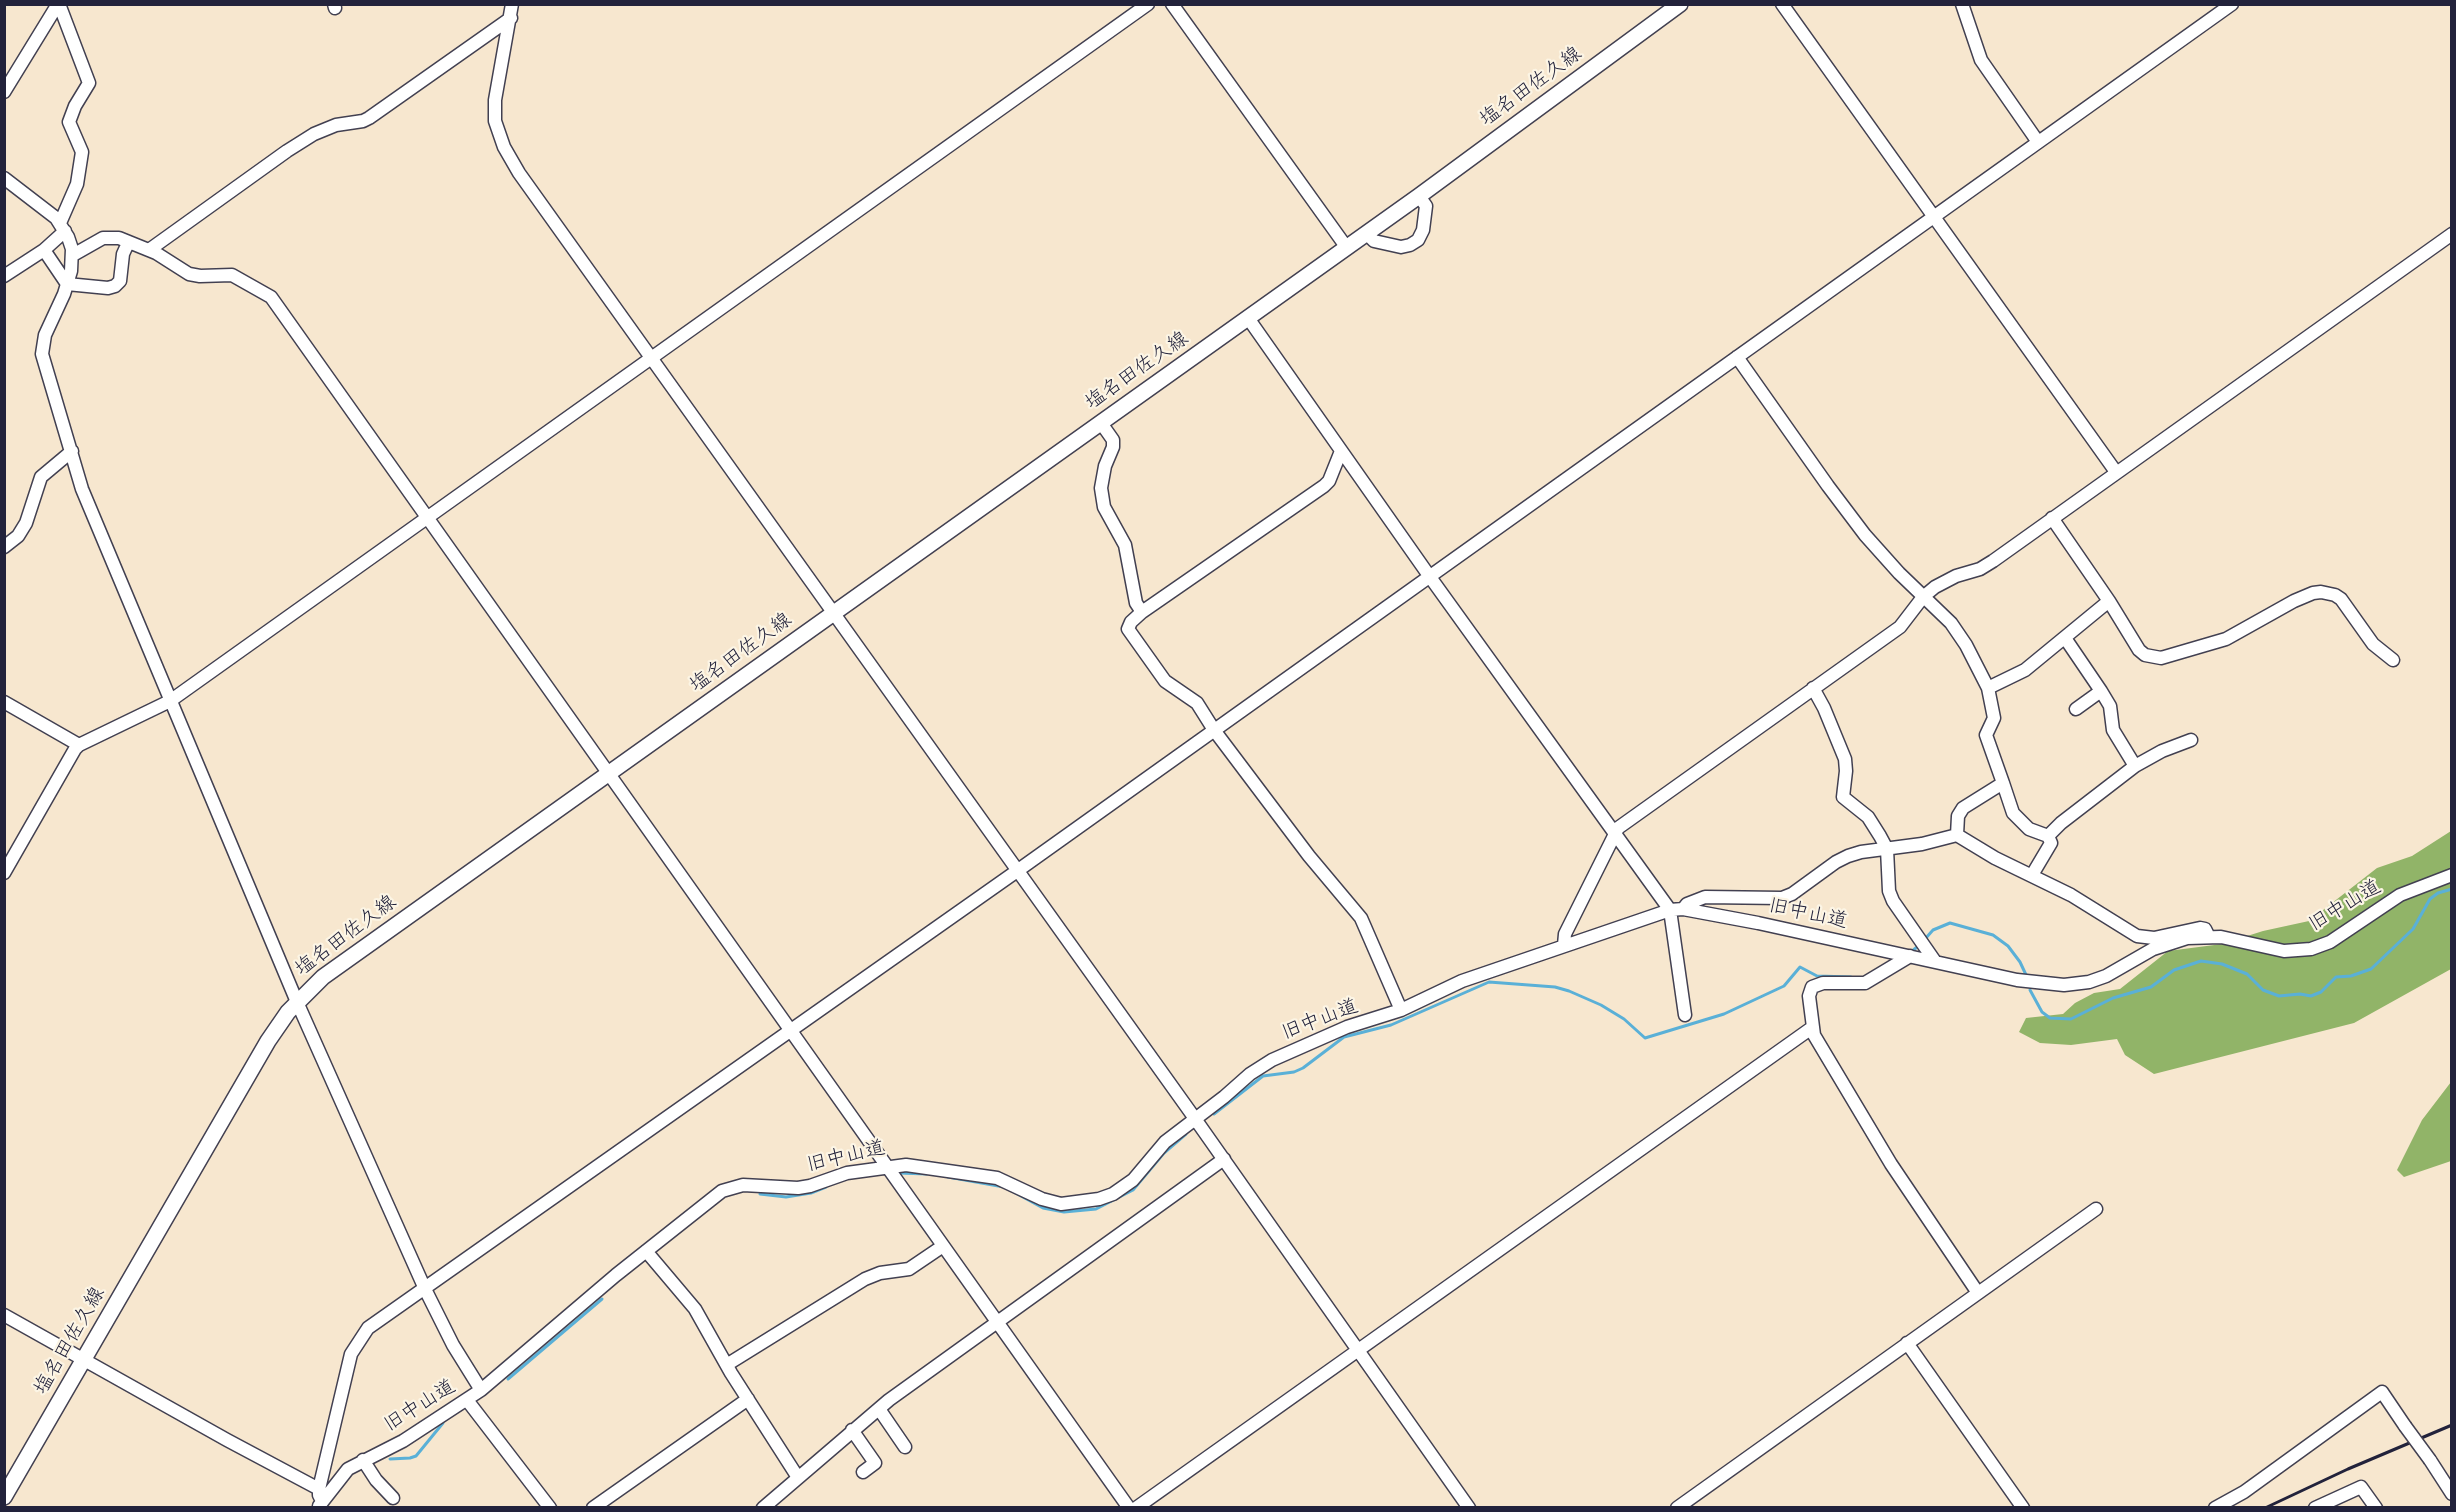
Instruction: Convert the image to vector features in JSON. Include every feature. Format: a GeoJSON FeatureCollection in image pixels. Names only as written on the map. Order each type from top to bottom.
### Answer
{"type":"FeatureCollection","features":[{"type":"Feature","properties":{"kind":"main road","name":"塩名田佐久線"},"geometry":{"type":"LineString","coordinates":[[4,1497],[268,1041],[297,1002],[340,963],[1367,234],[1680,4]]}},
{"type":"Feature","properties":{"kind":"street"},"geometry":{"type":"LineString","coordinates":[[4,92],[58,4]]}},
{"type":"Feature","properties":{"kind":"street"},"geometry":{"type":"LineString","coordinates":[[4,276],[44,250],[63,227],[77,184],[82,152],[69,122],[71,114],[89,83],[58,4]]}},
{"type":"Feature","properties":{"kind":"street"},"geometry":{"type":"LineString","coordinates":[[512,4],[495,100],[495,121],[501,140],[519,174],[1224,1159],[1469,1508]]}},
{"type":"Feature","properties":{"kind":"street"},"geometry":{"type":"LineString","coordinates":[[4,873],[79,745],[170,701],[1148,4]]}},
{"type":"Feature","properties":{"kind":"street"},"geometry":{"type":"LineString","coordinates":[[1172,4],[1347,248]]}},
{"type":"Feature","properties":{"kind":"street"},"geometry":{"type":"LineString","coordinates":[[1782,4],[2116,472]]}},
{"type":"Feature","properties":{"kind":"street"},"geometry":{"type":"LineString","coordinates":[[1962,4],[1981,60],[2038,142]]}},
{"type":"Feature","properties":{"kind":"street"},"geometry":{"type":"LineString","coordinates":[[4,1315],[84,1359],[320,1499],[351,1354],[368,1328],[1017,871],[2232,4]]}},
{"type":"Feature","properties":{"kind":"street"},"geometry":{"type":"LineString","coordinates":[[149,250],[287,151],[314,134],[336,125],[369,118],[511,18]]}},
{"type":"Feature","properties":{"kind":"street"},"geometry":{"type":"LineString","coordinates":[[4,178],[51,213],[63,227],[71,242],[73,255],[67,284],[45,335],[42,354],[82,489],[297,1002],[425,1289],[453,1345],[481,1390]]}},
{"type":"Feature","properties":{"kind":"street"},"geometry":{"type":"LineString","coordinates":[[1367,234],[1374,241],[1401,247],[1418,240],[1423,230],[1426,206],[1419,196]]}},
{"type":"Feature","properties":{"kind":"street"},"geometry":{"type":"LineString","coordinates":[[1564,945],[1565,934],[1618,828],[1900,627],[1923,597],[1948,580],[1980,569],[2451,234]]}},
{"type":"Feature","properties":{"kind":"street"},"geometry":{"type":"LineString","coordinates":[[73,255],[103,238],[119,238],[165,257],[189,273],[200,276],[232,275],[271,297],[1129,1508]]}},
{"type":"Feature","properties":{"kind":"street"},"geometry":{"type":"LineString","coordinates":[[44,250],[67,284],[94,288],[115,286],[120,281],[124,247],[128,243]]}},
{"type":"Feature","properties":{"kind":"street"},"geometry":{"type":"LineString","coordinates":[[1248,318],[1430,577],[1670,910],[1685,1015]]}},
{"type":"Feature","properties":{"kind":"street"},"geometry":{"type":"LineString","coordinates":[[1737,357],[1865,535],[1923,597],[1951,623],[1966,645],[1988,688],[1994,718],[1986,735],[2013,813],[2029,829],[2048,836],[2051,843],[2032,875]]}},
{"type":"Feature","properties":{"kind":"street"},"geometry":{"type":"LineString","coordinates":[[1101,423],[1113,440],[1101,488],[1104,507],[1125,545],[1136,603],[1142,612]]}},
{"type":"Feature","properties":{"kind":"street"},"geometry":{"type":"LineString","coordinates":[[4,547],[18,536],[26,523],[41,477],[72,451]]}},
{"type":"Feature","properties":{"kind":"street"},"geometry":{"type":"LineString","coordinates":[[1341,451],[1324,486],[1142,612],[1128,626],[1131,634],[1165,681],[1197,703],[1214,730],[1310,856],[1361,918],[1401,1010]]}},
{"type":"Feature","properties":{"kind":"street"},"geometry":{"type":"LineString","coordinates":[[2052,518],[2109,601],[2139,650],[2145,655],[2160,658],[2226,639],[2294,601],[2313,593],[2329,593],[2341,598],[2373,644],[2393,660]]}},
{"type":"Feature","properties":{"kind":"street"},"geometry":{"type":"LineString","coordinates":[[1988,688],[2025,670],[2109,601]]}},
{"type":"Feature","properties":{"kind":"street"},"geometry":{"type":"LineString","coordinates":[[2065,638],[2110,706],[2113,730],[2135,766]]}},
{"type":"Feature","properties":{"kind":"street"},"geometry":{"type":"LineString","coordinates":[[1813,688],[1824,708],[1845,759],[1843,797],[1868,817],[1887,849],[1889,891],[1893,901],[1934,960]]}},
{"type":"Feature","properties":{"kind":"street"},"geometry":{"type":"LineString","coordinates":[[2076,709],[2101,691]]}},
{"type":"Feature","properties":{"kind":"street"},"geometry":{"type":"LineString","coordinates":[[4,702],[79,745]]}},
{"type":"Feature","properties":{"kind":"street"},"geometry":{"type":"LineString","coordinates":[[2048,836],[2061,823],[2135,766],[2162,751],[2191,740]]}},
{"type":"Feature","properties":{"kind":"street"},"geometry":{"type":"LineString","coordinates":[[1957,835],[1959,816],[1963,808],[2003,783]]}},
{"type":"Feature","properties":{"kind":"street"},"geometry":{"type":"LineString","coordinates":[[1683,909],[1687,904],[1705,897],[1772,900],[1782,898],[1792,894],[1842,859],[1861,852],[1922,844],[1957,835],[2143,938],[2154,938],[2200,928],[2205,929],[2209,937]]}},
{"type":"Feature","properties":{"kind":"street","name":"旧中山道"},"geometry":{"type":"LineString","coordinates":[[320,1499],[341,1475],[363,1460],[388,1450],[467,1401],[646,1251],[722,1191],[743,1185],[787,1188],[810,1186],[847,1173],[888,1166],[918,1166],[997,1178],[1042,1199],[1061,1204],[1078,1204],[1099,1199],[1125,1186],[1141,1172],[1165,1142],[1250,1074],[1272,1060],[1347,1027],[1401,1010],[1462,981],[1670,910],[1683,909],[1934,960],[2017,980],[2064,985],[2089,982],[2106,976],[2161,945],[2187,938],[2232,939],[2284,951],[2311,949],[2330,942],[2400,895],[2451,875]]}},
{"type":"Feature","properties":{"kind":"street"},"geometry":{"type":"LineString","coordinates":[[1910,956],[1865,983],[1823,983],[1812,987],[1809,996],[1812,1028],[1816,1041],[1892,1164],[1978,1293]]}},
{"type":"Feature","properties":{"kind":"street"},"geometry":{"type":"LineString","coordinates":[[1136,1508],[1812,1028]]}},
{"type":"Feature","properties":{"kind":"street"},"geometry":{"type":"LineString","coordinates":[[763,1508],[797,1476],[879,1409],[1224,1159]]}},
{"type":"Feature","properties":{"kind":"street"},"geometry":{"type":"LineString","coordinates":[[1677,1508],[2096,1209]]}},
{"type":"Feature","properties":{"kind":"street"},"geometry":{"type":"LineString","coordinates":[[728,1364],[865,1279],[880,1273],[909,1269],[943,1246]]}},
{"type":"Feature","properties":{"kind":"street"},"geometry":{"type":"LineString","coordinates":[[646,1251],[695,1309],[797,1476]]}},
{"type":"Feature","properties":{"kind":"street"},"geometry":{"type":"LineString","coordinates":[[1907,1343],[2023,1508]]}},
{"type":"Feature","properties":{"kind":"street"},"geometry":{"type":"LineString","coordinates":[[2215,1508],[2244,1492],[2382,1392],[2451,1494]]}},
{"type":"Feature","properties":{"kind":"street"},"geometry":{"type":"LineString","coordinates":[[593,1508],[748,1399]]}},
{"type":"Feature","properties":{"kind":"street"},"geometry":{"type":"LineString","coordinates":[[467,1401],[550,1508]]}},
{"type":"Feature","properties":{"kind":"street"},"geometry":{"type":"LineString","coordinates":[[879,1409],[906,1446]]}},
{"type":"Feature","properties":{"kind":"street"},"geometry":{"type":"LineString","coordinates":[[852,1430],[875,1463],[863,1472]]}},
{"type":"Feature","properties":{"kind":"street"},"geometry":{"type":"LineString","coordinates":[[363,1460],[376,1480],[393,1498]]}},
{"type":"Feature","properties":{"kind":"street"},"geometry":{"type":"LineString","coordinates":[[2315,1508],[2361,1487],[2376,1508]]}},
{"type":"Feature","properties":{"kind":"green space"},"geometry":{"type":"Polygon","coordinates":[[[2451,831],[2451,969],[2354,1023],[2154,1074],[2125,1055],[2117,1039],[2071,1045],[2040,1043],[2019,1032],[2026,1018],[2063,1014],[2075,1003],[2094,993],[2120,989],[2168,951],[2222,944],[2263,931],[2309,921],[2377,868],[2412,856],[2451,831]]]}},
{"type":"Feature","properties":{"kind":"green space"},"geometry":{"type":"Polygon","coordinates":[[[2451,1082],[2451,1161],[2404,1177],[2397,1170],[2422,1120],[2451,1082]]]}},
{"type":"Feature","properties":{"kind":"waterway"},"geometry":{"type":"LineString","coordinates":[[2030,990],[2042,1012],[2050,1018],[2071,1019],[2113,998],[2151,987],[2174,970],[2201,961],[2222,964],[2247,974],[2263,990],[2279,996],[2300,994],[2311,996],[2321,992],[2336,977],[2351,976],[2371,969],[2413,929],[2430,899],[2438,893],[2452,889]]}},
{"type":"Feature","properties":{"kind":"waterway"},"geometry":{"type":"LineString","coordinates":[[1925,939],[1933,930],[1950,923],[1993,935],[2008,946],[2020,962],[2027,977]]}},
{"type":"Feature","properties":{"kind":"waterway"},"geometry":{"type":"LineString","coordinates":[[1912,951],[1921,944]]}},
{"type":"Feature","properties":{"kind":"waterway"},"geometry":{"type":"LineString","coordinates":[[1214,1114],[1263,1076],[1294,1072],[1303,1068],[1344,1037],[1391,1025],[1489,982],[1555,987],[1569,991],[1601,1005],[1624,1019],[1645,1038],[1724,1014],[1784,986],[1800,967],[1817,976],[1851,977]]}},
{"type":"Feature","properties":{"kind":"waterway"},"geometry":{"type":"LineString","coordinates":[[1012,1191],[1043,1208],[1064,1212],[1096,1209],[1133,1190],[1164,1153],[1186,1134]]}},
{"type":"Feature","properties":{"kind":"waterway"},"geometry":{"type":"LineString","coordinates":[[899,1173],[927,1174]]}},
{"type":"Feature","properties":{"kind":"waterway"},"geometry":{"type":"LineString","coordinates":[[948,1177],[1004,1187]]}},
{"type":"Feature","properties":{"kind":"waterway"},"geometry":{"type":"LineString","coordinates":[[760,1194],[786,1197],[811,1193],[826,1187]]}},
{"type":"Feature","properties":{"kind":"waterway"},"geometry":{"type":"LineString","coordinates":[[508,1379],[602,1299]]}},
{"type":"Feature","properties":{"kind":"waterway"},"geometry":{"type":"LineString","coordinates":[[390,1459],[416,1456],[443,1423]]}},
{"type":"Feature","properties":{"kind":"railway"},"geometry":{"type":"LineString","coordinates":[[2265,1508],[2348,1469],[2452,1425]]}}]}
